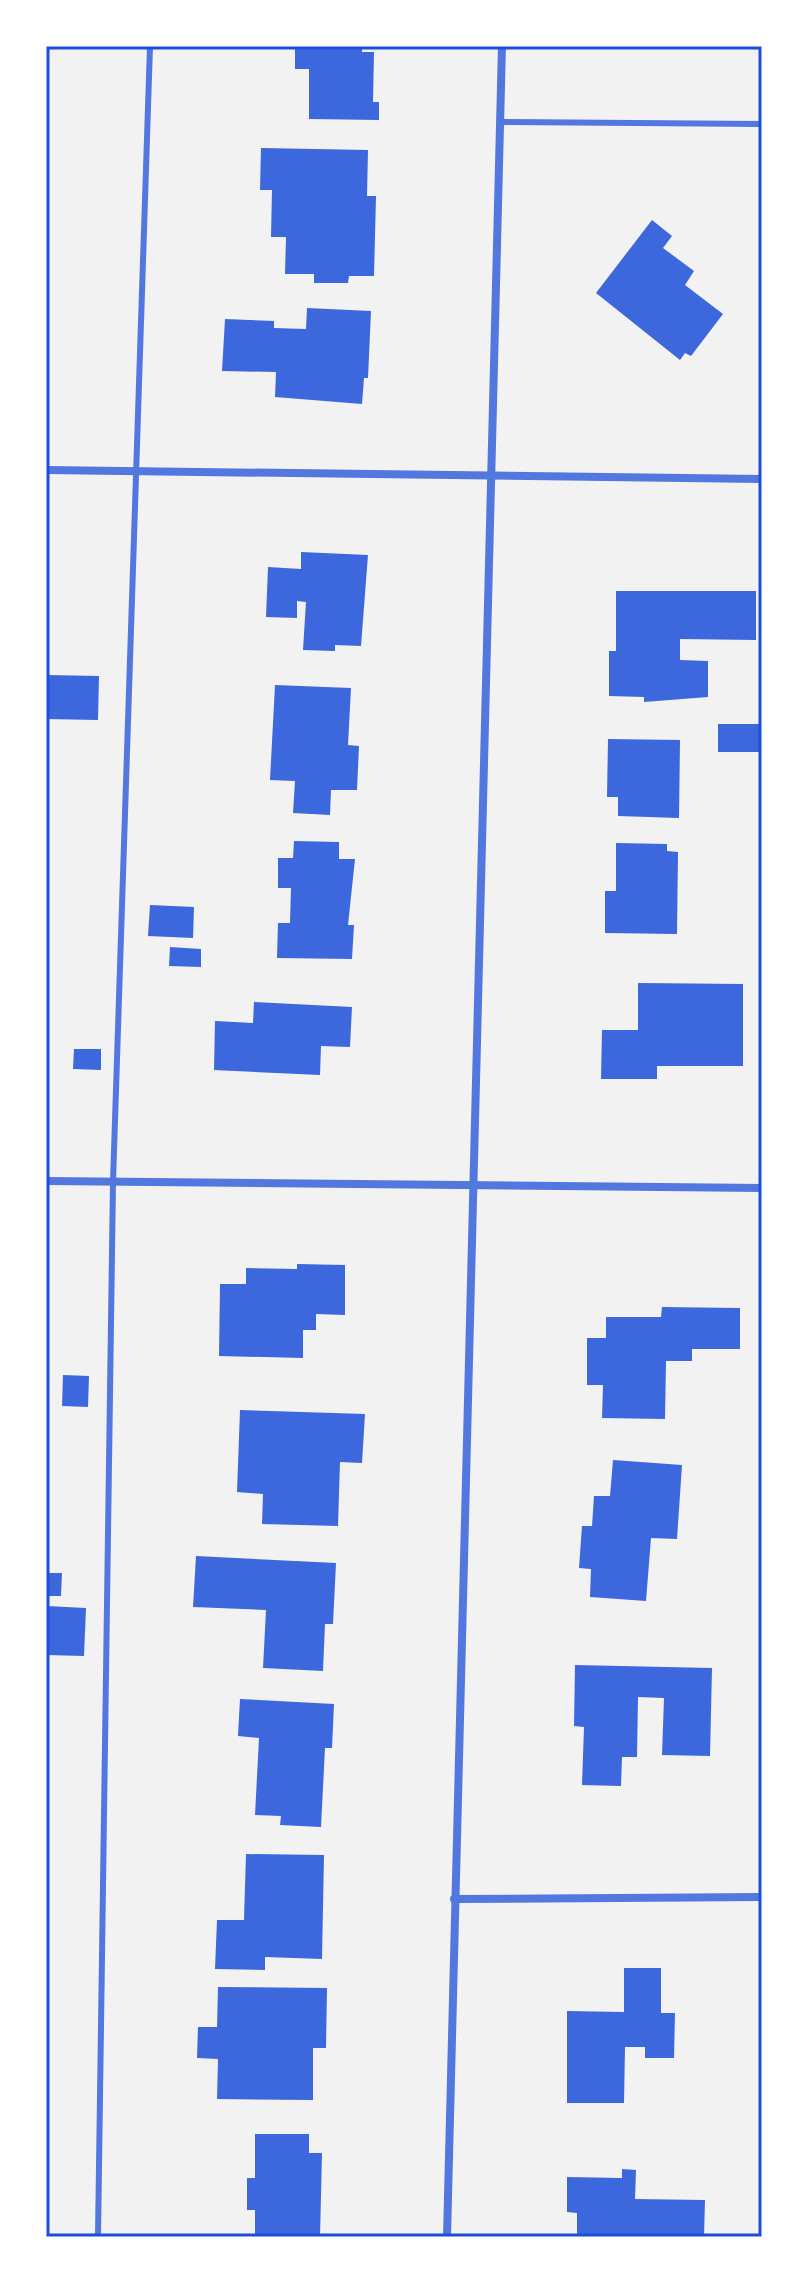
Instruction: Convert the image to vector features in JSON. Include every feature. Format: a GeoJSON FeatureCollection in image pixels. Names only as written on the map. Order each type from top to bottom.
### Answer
{"type":"FeatureCollection","features":[{"type":"Feature","properties":{"kind":"street"},"geometry":{"type":"LineString","coordinates":[[447,2237],[494,476],[502,46]]}},
{"type":"Feature","properties":{"kind":"street"},"geometry":{"type":"LineString","coordinates":[[46,470],[762,479]]}},
{"type":"Feature","properties":{"kind":"street"},"geometry":{"type":"LineString","coordinates":[[46,1181],[762,1188]]}},
{"type":"Feature","properties":{"kind":"street"},"geometry":{"type":"LineString","coordinates":[[454,1899],[762,1897]]}},
{"type":"Feature","properties":{"kind":"lane"},"geometry":{"type":"LineString","coordinates":[[98,2237],[113,1182],[150,46]]}},
{"type":"Feature","properties":{"kind":"lane"},"geometry":{"type":"LineString","coordinates":[[501,122],[762,124]]}},
{"type":"Feature","properties":{"kind":"building"},"geometry":{"type":"Polygon","coordinates":[[[295,46],[362,46],[362,52],[374,52],[373,102],[379,102],[379,120],[309,119],[309,69],[295,69],[295,46]]]}},
{"type":"Feature","properties":{"kind":"building"},"geometry":{"type":"Polygon","coordinates":[[[261,148],[368,150],[367,196],[376,196],[374,276],[349,276],[348,283],[314,283],[314,274],[285,274],[286,237],[271,237],[272,190],[260,190],[261,148]]]}},
{"type":"Feature","properties":{"kind":"building"},"geometry":{"type":"Polygon","coordinates":[[[652,220],[672,236],[663,248],[694,271],[685,285],[723,314],[691,356],[685,353],[680,360],[596,293],[652,220]]]}},
{"type":"Feature","properties":{"kind":"building"},"geometry":{"type":"Polygon","coordinates":[[[307,308],[371,311],[368,378],[364,378],[362,404],[275,397],[276,372],[222,371],[225,319],[274,321],[274,328],[306,329],[307,308]]]}},
{"type":"Feature","properties":{"kind":"building"},"geometry":{"type":"Polygon","coordinates":[[[301,552],[368,555],[361,646],[335,645],[335,651],[303,650],[306,602],[297,601],[297,618],[266,617],[268,567],[301,569],[301,552]]]}},
{"type":"Feature","properties":{"kind":"building"},"geometry":{"type":"Polygon","coordinates":[[[616,591],[756,591],[756,640],[680,639],[680,660],[708,661],[708,697],[644,702],[644,697],[609,696],[609,651],[616,651],[616,591]]]}},
{"type":"Feature","properties":{"kind":"building"},"geometry":{"type":"Polygon","coordinates":[[[46,675],[99,676],[98,720],[46,719],[46,675]]]}},
{"type":"Feature","properties":{"kind":"building"},"geometry":{"type":"Polygon","coordinates":[[[275,685],[351,688],[348,745],[359,746],[357,790],[331,790],[330,815],[293,813],[295,781],[270,780],[275,685]]]}},
{"type":"Feature","properties":{"kind":"building"},"geometry":{"type":"Polygon","coordinates":[[[718,724],[762,724],[762,752],[718,752],[718,724]]]}},
{"type":"Feature","properties":{"kind":"building"},"geometry":{"type":"Polygon","coordinates":[[[608,739],[680,740],[679,818],[618,816],[618,797],[607,797],[608,739]]]}},
{"type":"Feature","properties":{"kind":"building"},"geometry":{"type":"Polygon","coordinates":[[[294,841],[339,842],[339,859],[355,859],[348,925],[354,925],[352,959],[277,958],[278,923],[290,923],[291,888],[278,888],[278,858],[293,858],[294,841]]]}},
{"type":"Feature","properties":{"kind":"building"},"geometry":{"type":"Polygon","coordinates":[[[616,843],[667,844],[667,851],[678,852],[677,934],[605,933],[605,891],[616,891],[616,843]]]}},
{"type":"Feature","properties":{"kind":"building"},"geometry":{"type":"Polygon","coordinates":[[[150,905],[194,907],[193,938],[148,936],[150,905]]]}},
{"type":"Feature","properties":{"kind":"building"},"geometry":{"type":"Polygon","coordinates":[[[170,947],[201,949],[201,967],[169,966],[170,947]]]}},
{"type":"Feature","properties":{"kind":"building"},"geometry":{"type":"Polygon","coordinates":[[[638,983],[743,984],[743,1066],[657,1066],[657,1079],[601,1079],[602,1030],[638,1030],[638,983]]]}},
{"type":"Feature","properties":{"kind":"building"},"geometry":{"type":"Polygon","coordinates":[[[254,1002],[352,1007],[350,1047],[321,1046],[320,1075],[214,1070],[215,1021],[253,1023],[254,1002]]]}},
{"type":"Feature","properties":{"kind":"building"},"geometry":{"type":"Polygon","coordinates":[[[74,1049],[101,1049],[101,1070],[73,1069],[74,1049]]]}},
{"type":"Feature","properties":{"kind":"building"},"geometry":{"type":"Polygon","coordinates":[[[297,1264],[345,1265],[345,1315],[316,1314],[316,1330],[303,1330],[303,1358],[219,1356],[220,1284],[246,1284],[246,1268],[297,1269],[297,1264]]]}},
{"type":"Feature","properties":{"kind":"building"},"geometry":{"type":"Polygon","coordinates":[[[662,1307],[740,1308],[740,1349],[692,1349],[692,1361],[666,1361],[665,1419],[602,1418],[603,1385],[587,1385],[587,1338],[606,1338],[606,1317],[661,1317],[662,1307]]]}},
{"type":"Feature","properties":{"kind":"building"},"geometry":{"type":"Polygon","coordinates":[[[63,1375],[89,1376],[88,1407],[62,1406],[63,1375]]]}},
{"type":"Feature","properties":{"kind":"building"},"geometry":{"type":"Polygon","coordinates":[[[240,1410],[365,1414],[362,1463],[340,1462],[338,1526],[262,1524],[263,1494],[237,1492],[240,1410]]]}},
{"type":"Feature","properties":{"kind":"building"},"geometry":{"type":"Polygon","coordinates":[[[613,1460],[682,1465],[677,1539],[651,1538],[646,1601],[590,1597],[591,1569],[579,1568],[582,1526],[592,1526],[594,1496],[610,1496],[613,1460]]]}},
{"type":"Feature","properties":{"kind":"building"},"geometry":{"type":"Polygon","coordinates":[[[196,1556],[336,1563],[333,1624],[325,1624],[323,1671],[263,1668],[266,1610],[193,1607],[196,1556]]]}},
{"type":"Feature","properties":{"kind":"building"},"geometry":{"type":"Polygon","coordinates":[[[46,1573],[62,1573],[61,1596],[46,1596],[46,1573]]]}},
{"type":"Feature","properties":{"kind":"building"},"geometry":{"type":"Polygon","coordinates":[[[46,1606],[86,1608],[84,1656],[46,1655],[46,1606]]]}},
{"type":"Feature","properties":{"kind":"building"},"geometry":{"type":"Polygon","coordinates":[[[575,1665],[712,1668],[710,1756],[662,1755],[664,1698],[638,1697],[637,1757],[622,1757],[621,1786],[582,1785],[584,1727],[574,1726],[575,1665]]]}},
{"type":"Feature","properties":{"kind":"building"},"geometry":{"type":"Polygon","coordinates":[[[240,1699],[334,1704],[332,1748],[325,1748],[321,1827],[280,1825],[281,1816],[255,1815],[259,1738],[238,1736],[240,1699]]]}},
{"type":"Feature","properties":{"kind":"building"},"geometry":{"type":"Polygon","coordinates":[[[246,1854],[324,1855],[322,1959],[265,1957],[265,1970],[215,1969],[217,1920],[244,1920],[246,1854]]]}},
{"type":"Feature","properties":{"kind":"building"},"geometry":{"type":"Polygon","coordinates":[[[624,1968],[661,1968],[661,2013],[675,2013],[674,2058],[645,2058],[645,2047],[625,2047],[624,2103],[567,2103],[567,2011],[624,2012],[624,1968]]]}},
{"type":"Feature","properties":{"kind":"building"},"geometry":{"type":"Polygon","coordinates":[[[218,1987],[327,1988],[326,2048],[313,2048],[313,2100],[217,2099],[218,2059],[197,2058],[198,2027],[217,2027],[218,1987]]]}},
{"type":"Feature","properties":{"kind":"building"},"geometry":{"type":"Polygon","coordinates":[[[255,2134],[309,2134],[309,2153],[322,2153],[320,2237],[255,2237],[255,2210],[247,2210],[247,2178],[255,2178],[255,2134]]]}},
{"type":"Feature","properties":{"kind":"building"},"geometry":{"type":"Polygon","coordinates":[[[622,2169],[636,2170],[635,2199],[705,2200],[704,2237],[577,2237],[577,2213],[567,2212],[567,2177],[622,2178],[622,2169]]]}}]}
